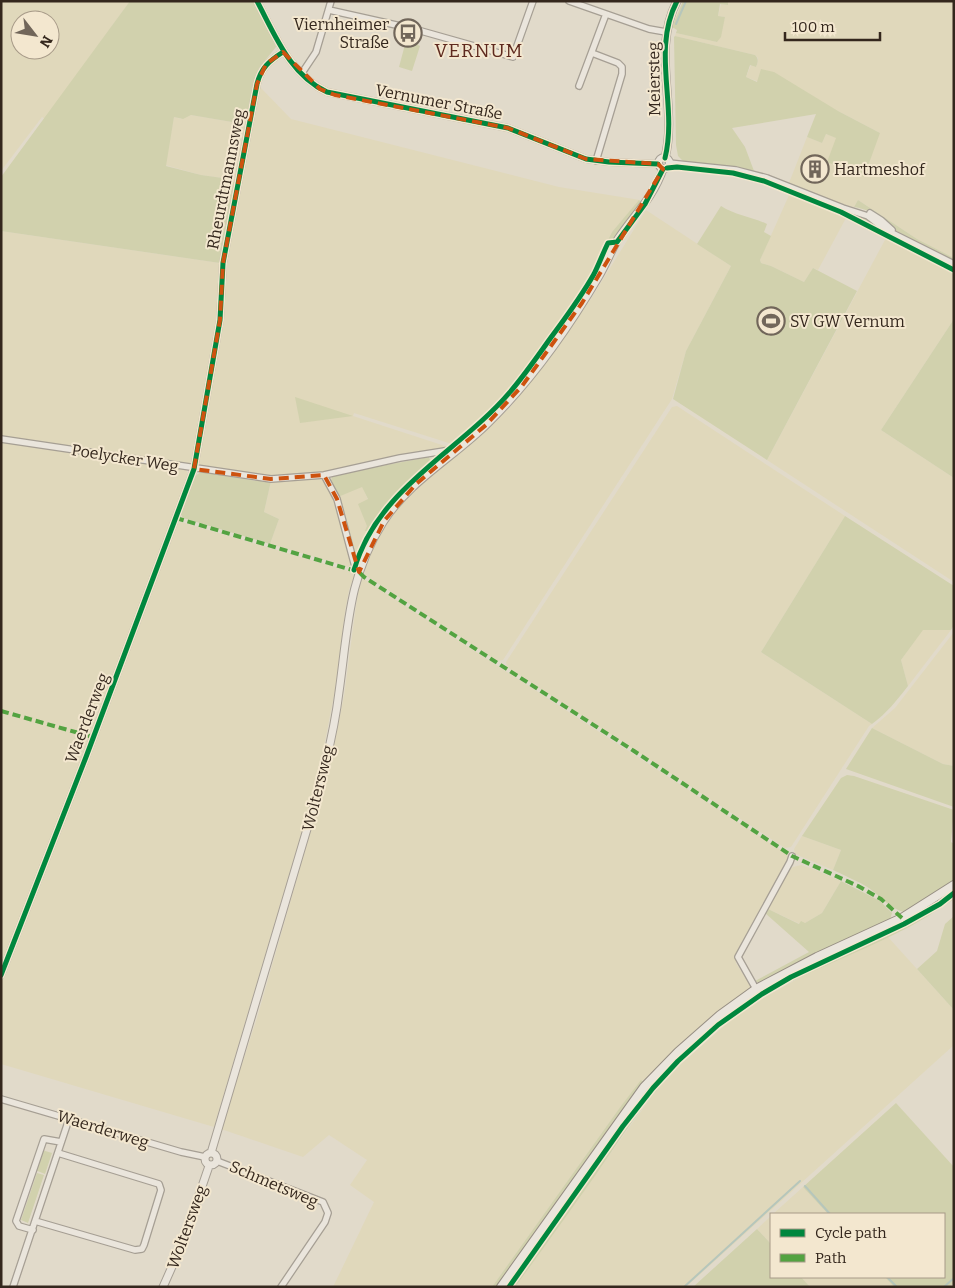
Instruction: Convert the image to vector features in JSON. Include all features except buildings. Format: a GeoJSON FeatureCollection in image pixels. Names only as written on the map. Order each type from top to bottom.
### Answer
{"type":"FeatureCollection","features":[{"type":"Feature","properties":{"kind":"main road"},"geometry":{"type":"LineString","coordinates":[[501,1287],[644,1087],[678,1052],[720,1014],[756,989],[817,957],[902,918],[954,885]]}},
{"type":"Feature","properties":{"kind":"street","name":"Vernumer Straße"},"geometry":{"type":"LineString","coordinates":[[257,1],[283,52],[320,89],[335,95],[508,128],[567,153],[596,161],[660,167]]}},
{"type":"Feature","properties":{"kind":"street"},"geometry":{"type":"LineString","coordinates":[[302,73],[316,52],[331,1]]}},
{"type":"Feature","properties":{"kind":"street"},"geometry":{"type":"LineString","coordinates":[[329,10],[419,30],[513,57],[533,1]]}},
{"type":"Feature","properties":{"kind":"street"},"geometry":{"type":"LineString","coordinates":[[569,1],[649,29],[666,32]]}},
{"type":"Feature","properties":{"kind":"street","name":"Meiersteg"},"geometry":{"type":"LineString","coordinates":[[667,160],[668,138],[664,49],[666,32],[677,1]]}},
{"type":"Feature","properties":{"kind":"street"},"geometry":{"type":"LineString","coordinates":[[579,86],[606,14]]}},
{"type":"Feature","properties":{"kind":"street","name":"Rheurdtmannsweg"},"geometry":{"type":"LineString","coordinates":[[194,469],[220,320],[223,263],[257,84],[266,64],[283,52]]}},
{"type":"Feature","properties":{"kind":"street"},"geometry":{"type":"LineString","coordinates":[[592,53],[622,66],[622,74],[596,161]]}},
{"type":"Feature","properties":{"kind":"street"},"geometry":{"type":"LineString","coordinates":[[457,449],[498,413],[530,375],[586,298],[617,242],[649,196],[660,167],[661,158],[747,172],[843,208],[870,214],[898,235],[954,264]]}},
{"type":"Feature","properties":{"kind":"street","name":"Poelycker Weg"},"geometry":{"type":"LineString","coordinates":[[1,439],[271,479],[324,475],[400,458],[457,449]]}},
{"type":"Feature","properties":{"kind":"street","name":"Woltersweg"},"geometry":{"type":"LineString","coordinates":[[211,1153],[327,760],[339,695],[353,591],[359,572],[368,549],[384,521],[398,503],[416,484],[457,449]]}},
{"type":"Feature","properties":{"kind":"street","name":"Waerderweg"},"geometry":{"type":"LineString","coordinates":[[1,976],[132,637],[194,469]]}},
{"type":"Feature","properties":{"kind":"street"},"geometry":{"type":"LineString","coordinates":[[324,475],[337,499],[354,563],[359,572]]}},
{"type":"Feature","properties":{"kind":"street"},"geometry":{"type":"LineString","coordinates":[[756,989],[738,957],[792,856]]}},
{"type":"Feature","properties":{"kind":"street","name":"Waerderweg"},"geometry":{"type":"LineString","coordinates":[[1,1099],[181,1152],[204,1157]]}},
{"type":"Feature","properties":{"kind":"street"},"geometry":{"type":"LineString","coordinates":[[13,1287],[69,1119]]}},
{"type":"Feature","properties":{"kind":"street"},"geometry":{"type":"LineString","coordinates":[[33,1230],[19,1226],[16,1221],[44,1139],[61,1142]]}},
{"type":"Feature","properties":{"kind":"street"},"geometry":{"type":"LineString","coordinates":[[36,1221],[135,1250],[142,1249],[144,1245],[161,1190],[160,1184],[58,1153]]}},
{"type":"Feature","properties":{"kind":"street"},"geometry":{"type":"LineString","coordinates":[[211,1153],[216,1156],[217,1161],[214,1165],[209,1166],[204,1161],[204,1157],[211,1153]]}},
{"type":"Feature","properties":{"kind":"street","name":"Schmetsweg"},"geometry":{"type":"LineString","coordinates":[[217,1161],[323,1202],[328,1213],[325,1222],[281,1287]]}},
{"type":"Feature","properties":{"kind":"street","name":"Woltersweg"},"geometry":{"type":"LineString","coordinates":[[162,1287],[184,1242],[209,1166]]}},
{"type":"Feature","properties":{"kind":"highlighted area"},"geometry":{"type":"Polygon","coordinates":[[[283,52],[320,89],[335,95],[508,128],[586,159],[658,164],[663,169],[582,303],[522,386],[486,425],[416,484],[384,521],[359,572],[337,499],[324,475],[271,479],[194,469],[220,320],[223,263],[257,84],[266,64],[283,52]]]}},
{"type":"Feature","properties":{"kind":"shaded area"},"geometry":{"type":"Polygon","coordinates":[[[1,1],[130,1],[45,119],[42,117],[1,171],[1,1]]]}},
{"type":"Feature","properties":{"kind":"shaded area"},"geometry":{"type":"Polygon","coordinates":[[[728,1],[954,1],[954,258],[917,239],[858,200],[854,207],[844,206],[789,183],[807,137],[822,143],[826,134],[837,138],[880,133],[838,111],[746,77],[751,65],[756,67],[758,58],[755,55],[675,36],[676,33],[717,42],[725,17],[718,16],[721,4],[727,5],[728,1]]]}},
{"type":"Feature","properties":{"kind":"shaded area"},"geometry":{"type":"Polygon","coordinates":[[[260,87],[291,119],[559,187],[640,200],[612,232],[588,280],[522,373],[487,413],[452,444],[354,413],[353,416],[448,447],[446,449],[319,473],[272,476],[257,476],[202,467],[198,462],[225,265],[260,87]]]}},
{"type":"Feature","properties":{"kind":"shaded area"},"geometry":{"type":"Polygon","coordinates":[[[191,115],[238,123],[239,115],[249,118],[235,185],[230,179],[201,175],[165,165],[174,117],[181,119],[191,115]]]}},
{"type":"Feature","properties":{"kind":"shaded area"},"geometry":{"type":"Polygon","coordinates":[[[790,193],[837,212],[846,218],[818,270],[813,268],[804,282],[761,263],[760,260],[790,193]]]}},
{"type":"Feature","properties":{"kind":"shaded area"},"geometry":{"type":"Polygon","coordinates":[[[646,210],[731,266],[686,351],[672,399],[503,660],[497,661],[365,575],[364,570],[377,539],[400,505],[419,486],[487,430],[512,405],[534,378],[589,302],[646,210]]]}},
{"type":"Feature","properties":{"kind":"shaded area"},"geometry":{"type":"Polygon","coordinates":[[[1,231],[220,263],[217,319],[193,461],[187,465],[1,436],[1,231]]]}},
{"type":"Feature","properties":{"kind":"shaded area"},"geometry":{"type":"Polygon","coordinates":[[[886,238],[954,274],[954,319],[881,430],[954,478],[954,582],[767,460],[886,238]]]}},
{"type":"Feature","properties":{"kind":"shaded area"},"geometry":{"type":"Polygon","coordinates":[[[677,406],[845,516],[761,652],[872,724],[791,847],[785,848],[507,667],[506,662],[672,407],[677,406]]]}},
{"type":"Feature","properties":{"kind":"shaded area"},"geometry":{"type":"Polygon","coordinates":[[[1,442],[186,470],[189,475],[195,476],[177,524],[181,522],[352,572],[354,576],[349,590],[335,690],[314,791],[214,1127],[1,1064],[1,442]]]}},
{"type":"Feature","properties":{"kind":"shaded area"},"geometry":{"type":"Polygon","coordinates":[[[319,479],[325,482],[334,497],[352,564],[349,567],[270,544],[279,519],[264,512],[271,481],[319,479]]]}},
{"type":"Feature","properties":{"kind":"shaded area"},"geometry":{"type":"Polygon","coordinates":[[[362,486],[368,500],[368,531],[357,558],[354,557],[338,497],[362,486]]]}},
{"type":"Feature","properties":{"kind":"shaded area"},"geometry":{"type":"Polygon","coordinates":[[[364,579],[787,854],[788,859],[736,955],[736,963],[750,985],[750,989],[694,1032],[644,1082],[642,1080],[621,1106],[492,1287],[333,1287],[374,1202],[350,1185],[367,1160],[329,1135],[303,1157],[221,1129],[257,1018],[331,760],[344,696],[358,591],[361,580],[364,579]]]}},
{"type":"Feature","properties":{"kind":"shaded area"},"geometry":{"type":"Polygon","coordinates":[[[923,629],[951,630],[908,686],[901,660],[923,629]]]}},
{"type":"Feature","properties":{"kind":"shaded area"},"geometry":{"type":"Polygon","coordinates":[[[954,632],[954,766],[943,764],[872,728],[895,708],[954,632]]]}},
{"type":"Feature","properties":{"kind":"shaded area"},"geometry":{"type":"Polygon","coordinates":[[[802,836],[841,850],[833,870],[795,854],[794,849],[802,836]]]}},
{"type":"Feature","properties":{"kind":"shaded area"},"geometry":{"type":"Polygon","coordinates":[[[801,865],[841,881],[822,913],[800,924],[768,909],[787,872],[793,867],[801,865]]]}},
{"type":"Feature","properties":{"kind":"shaded area"},"geometry":{"type":"Polygon","coordinates":[[[888,937],[954,1010],[954,1045],[686,1287],[515,1287],[636,1118],[657,1090],[681,1064],[733,1018],[765,997],[817,968],[888,937]]]}},
{"type":"Feature","properties":{"kind":"shaded area"},"geometry":{"type":"Polygon","coordinates":[[[803,1187],[827,1213],[774,1213],[803,1187]]]}},
{"type":"Feature","properties":{"kind":"shaded area"},"geometry":{"type":"Polygon","coordinates":[[[770,1217],[770,1243],[757,1229],[770,1217]]]}},
{"type":"Feature","properties":{"kind":"shaded area"},"geometry":{"type":"Polygon","coordinates":[[[802,1278],[886,1278],[894,1287],[810,1287],[802,1278]]]}},
{"type":"Feature","properties":{"kind":"green space"},"geometry":{"type":"Polygon","coordinates":[[[130,1],[253,1],[272,35],[276,47],[259,68],[248,117],[239,116],[238,123],[191,115],[183,119],[174,117],[166,166],[201,175],[230,179],[235,183],[220,263],[1,231],[1,177],[130,1]]]}},
{"type":"Feature","properties":{"kind":"green space"},"geometry":{"type":"Polygon","coordinates":[[[683,1],[728,1],[728,5],[720,4],[718,16],[725,17],[721,37],[717,42],[676,33],[677,30],[672,27],[683,1]]]}},
{"type":"Feature","properties":{"kind":"green space"},"geometry":{"type":"Polygon","coordinates":[[[675,36],[755,55],[758,61],[756,67],[750,65],[746,77],[757,82],[761,69],[774,72],[838,111],[880,133],[864,177],[827,162],[836,138],[826,134],[822,143],[807,137],[816,114],[732,128],[745,147],[754,171],[683,161],[678,156],[676,145],[675,36]]]}},
{"type":"Feature","properties":{"kind":"green space"},"geometry":{"type":"Polygon","coordinates":[[[407,37],[419,40],[418,45],[420,46],[412,71],[399,67],[407,37]]]}},
{"type":"Feature","properties":{"kind":"green space"},"geometry":{"type":"Polygon","coordinates":[[[639,200],[642,203],[608,248],[598,273],[582,299],[527,375],[507,400],[485,422],[458,445],[452,444],[487,413],[522,373],[588,280],[612,232],[639,200]]]}},
{"type":"Feature","properties":{"kind":"green space"},"geometry":{"type":"Polygon","coordinates":[[[858,200],[917,239],[954,258],[954,261],[905,236],[868,211],[854,207],[858,200]]]}},
{"type":"Feature","properties":{"kind":"green space","name":"SV GW Vernum"},"geometry":{"type":"Polygon","coordinates":[[[721,206],[732,212],[767,224],[764,232],[771,236],[760,260],[761,263],[804,282],[813,268],[857,291],[767,460],[673,399],[686,351],[731,266],[697,244],[721,206]]]}},
{"type":"Feature","properties":{"kind":"green space"},"geometry":{"type":"Polygon","coordinates":[[[846,213],[869,219],[881,229],[954,267],[954,274],[853,222],[846,218],[846,213]]]}},
{"type":"Feature","properties":{"kind":"green space"},"geometry":{"type":"Polygon","coordinates":[[[954,319],[954,478],[881,430],[954,319]]]}},
{"type":"Feature","properties":{"kind":"green space"},"geometry":{"type":"Polygon","coordinates":[[[295,397],[353,416],[300,423],[295,397]]]}},
{"type":"Feature","properties":{"kind":"green space"},"geometry":{"type":"Polygon","coordinates":[[[438,454],[439,460],[408,488],[360,561],[356,561],[368,531],[365,531],[367,526],[358,504],[368,499],[362,487],[338,497],[331,484],[333,475],[429,457],[430,460],[438,454]]]}},
{"type":"Feature","properties":{"kind":"green space"},"geometry":{"type":"Polygon","coordinates":[[[201,472],[256,481],[271,481],[264,512],[279,519],[270,544],[183,518],[180,513],[195,476],[201,472]]]}},
{"type":"Feature","properties":{"kind":"green space"},"geometry":{"type":"Polygon","coordinates":[[[845,516],[954,586],[954,625],[951,630],[923,630],[901,660],[908,686],[887,711],[872,724],[761,652],[845,516]]]}},
{"type":"Feature","properties":{"kind":"green space"},"geometry":{"type":"Polygon","coordinates":[[[872,728],[943,764],[954,766],[954,807],[846,769],[872,728]]]}},
{"type":"Feature","properties":{"kind":"green space"},"geometry":{"type":"Polygon","coordinates":[[[847,775],[954,810],[951,842],[954,844],[954,881],[904,912],[890,905],[865,885],[833,870],[841,850],[802,836],[841,778],[847,775]]]}},
{"type":"Feature","properties":{"kind":"green space"},"geometry":{"type":"Polygon","coordinates":[[[841,881],[880,901],[892,913],[890,920],[813,955],[759,983],[755,981],[809,952],[765,913],[768,909],[799,924],[801,921],[805,923],[822,913],[841,881]]]}},
{"type":"Feature","properties":{"kind":"green space"},"geometry":{"type":"Polygon","coordinates":[[[954,890],[954,899],[927,917],[781,987],[735,1016],[707,1039],[681,1064],[641,1110],[515,1287],[504,1287],[650,1084],[704,1033],[733,1009],[764,988],[811,963],[908,917],[954,890]]]}},
{"type":"Feature","properties":{"kind":"green space"},"geometry":{"type":"Polygon","coordinates":[[[954,916],[954,1010],[917,969],[937,951],[945,924],[954,916]]]}},
{"type":"Feature","properties":{"kind":"green space"},"geometry":{"type":"Polygon","coordinates":[[[641,1080],[644,1082],[497,1287],[492,1287],[621,1106],[641,1080]]]}},
{"type":"Feature","properties":{"kind":"green space"},"geometry":{"type":"Polygon","coordinates":[[[896,1103],[954,1167],[954,1283],[950,1287],[894,1287],[886,1278],[945,1278],[945,1213],[827,1213],[803,1187],[896,1103]]]}},
{"type":"Feature","properties":{"kind":"green space"},"geometry":{"type":"Polygon","coordinates":[[[42,1150],[52,1153],[45,1174],[35,1170],[42,1150]]]}},
{"type":"Feature","properties":{"kind":"green space"},"geometry":{"type":"Polygon","coordinates":[[[37,1173],[44,1175],[28,1223],[21,1220],[37,1173]]]}},
{"type":"Feature","properties":{"kind":"green space"},"geometry":{"type":"Polygon","coordinates":[[[757,1229],[770,1243],[770,1278],[802,1278],[810,1287],[693,1287],[757,1229]]]}},
{"type":"Feature","properties":{"kind":"waterway"},"geometry":{"type":"LineString","coordinates":[[676,24],[686,1]]}},
{"type":"Feature","properties":{"kind":"waterway"},"geometry":{"type":"LineString","coordinates":[[684,1287],[800,1181]]}},
{"type":"Feature","properties":{"kind":"waterway"},"geometry":{"type":"LineString","coordinates":[[805,1186],[829,1213]]}},
{"type":"Feature","properties":{"kind":"waterway"},"geometry":{"type":"LineString","coordinates":[[888,1278],[896,1286]]}},
{"type":"Feature","properties":{"kind":"waterway"},"geometry":{"type":"LineString","coordinates":[[944,1287],[954,1278]]}},
{"type":"Feature","properties":{"kind":"marked path"},"geometry":{"type":"LineString","coordinates":[[176,518],[359,572],[792,856],[858,886],[881,899],[902,918]]}},
{"type":"Feature","properties":{"kind":"marked path"},"geometry":{"type":"LineString","coordinates":[[1,711],[93,737]]}},
{"type":"Feature","properties":{"kind":"cycle path"},"geometry":{"type":"LineString","coordinates":[[257,1],[277,40],[293,65],[314,85],[327,92],[508,128],[586,159],[658,164]]}},
{"type":"Feature","properties":{"kind":"cycle path"},"geometry":{"type":"LineString","coordinates":[[665,158],[669,119],[665,59],[666,39],[677,1]]}},
{"type":"Feature","properties":{"kind":"cycle path"},"geometry":{"type":"LineString","coordinates":[[1,975],[86,757],[194,469],[220,320],[223,263],[257,84],[266,65],[283,52]]}},
{"type":"Feature","properties":{"kind":"cycle path"},"geometry":{"type":"LineString","coordinates":[[667,168],[677,167],[733,173],[764,181],[841,212],[954,270]]}},
{"type":"Feature","properties":{"kind":"cycle path"},"geometry":{"type":"LineString","coordinates":[[354,570],[365,541],[381,516],[400,493],[489,414],[524,374],[583,292],[594,274],[608,243],[617,242],[645,204],[663,169]]}},
{"type":"Feature","properties":{"kind":"cycle path"},"geometry":{"type":"LineString","coordinates":[[509,1287],[623,1126],[653,1088],[678,1061],[718,1025],[762,994],[791,977],[904,924],[940,904],[954,893]]}},
{"type":"Feature","properties":{"kind":"place","name":"Viernheimer Straße"},"geometry":{"type":"Point","coordinates":[408,33]}},
{"type":"Feature","properties":{"kind":"place","name":"Hartmeshof"},"geometry":{"type":"Point","coordinates":[815,169]}},
{"type":"Feature","properties":{"kind":"place","name":"SV GW Vernum"},"geometry":{"type":"Point","coordinates":[771,321]}},
{"type":"Feature","properties":{"kind":"district","name":"VERNUM"},"geometry":{"type":"Point","coordinates":[479,50]}}]}
